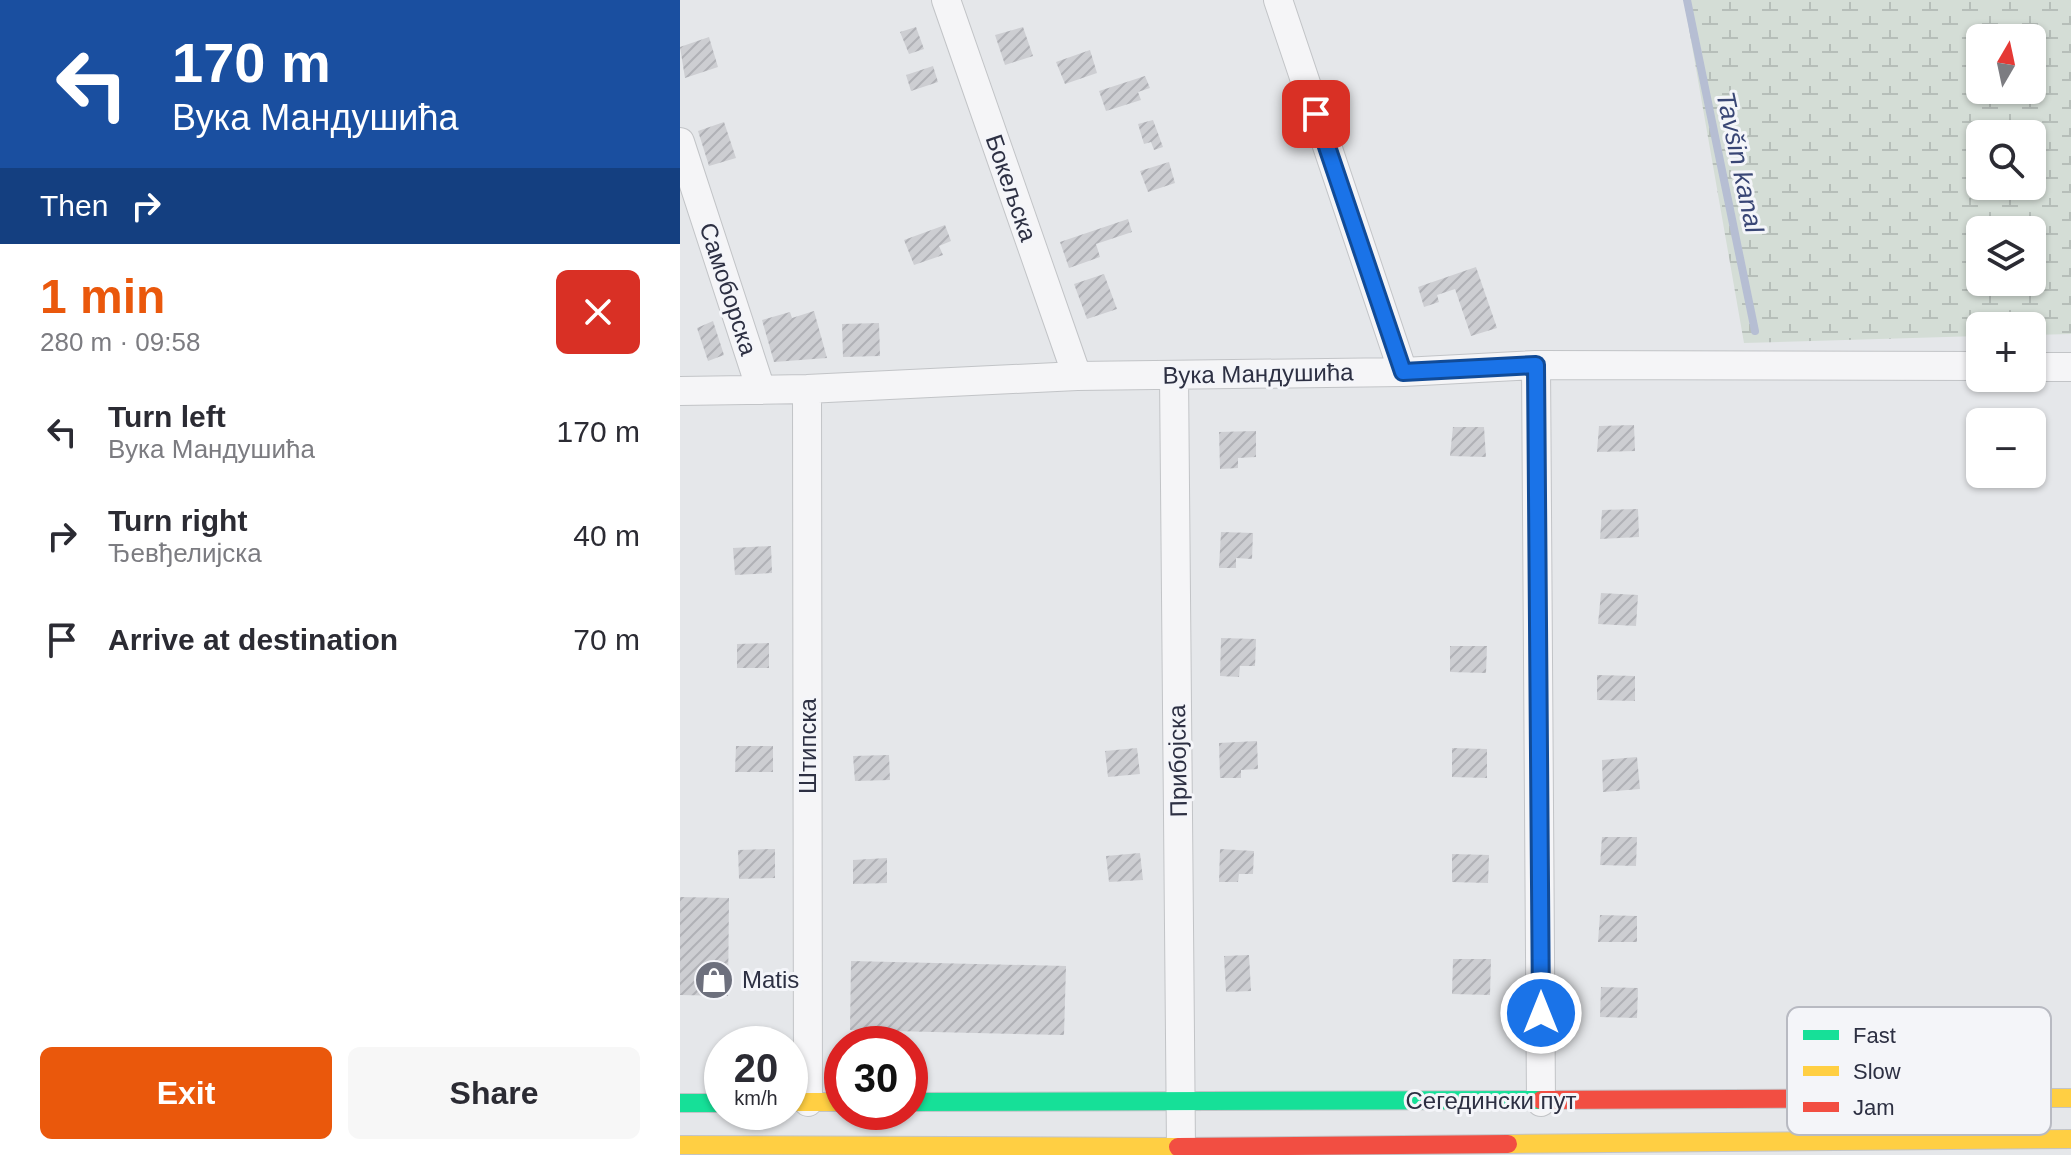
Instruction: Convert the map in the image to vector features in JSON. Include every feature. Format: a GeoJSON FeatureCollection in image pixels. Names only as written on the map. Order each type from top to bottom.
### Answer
{"type":"FeatureCollection","features":[{"type":"Feature","properties":{"kind":"main road","name":"Сегедински пут"},"geometry":{"type":"LineString","coordinates":[[2051,1098],[2071,1098]]}},
{"type":"Feature","properties":{"kind":"main road","name":"Сегедински пут"},"geometry":{"type":"LineString","coordinates":[[928,1102],[1787,1100]]}},
{"type":"Feature","properties":{"kind":"main road"},"geometry":{"type":"LineString","coordinates":[[680,1103],[704,1103]]}},
{"type":"Feature","properties":{"kind":"main road","name":"Сегедински пут"},"geometry":{"type":"LineString","coordinates":[[680,1145],[1181,1151],[2071,1139]]}},
{"type":"Feature","properties":{"kind":"street","name":"Бокељска"},"geometry":{"type":"LineString","coordinates":[[946,0],[1077,376]]}},
{"type":"Feature","properties":{"kind":"street"},"geometry":{"type":"LineString","coordinates":[[1278,0],[1403,372]]}},
{"type":"Feature","properties":{"kind":"street","name":"Самоборска"},"geometry":{"type":"LineString","coordinates":[[680,142],[761,390]]}},
{"type":"Feature","properties":{"kind":"street","name":"Вука Мандушића"},"geometry":{"type":"LineString","coordinates":[[680,391],[807,389],[1077,376],[1403,372],[1536,365],[1966,366]]}},
{"type":"Feature","properties":{"kind":"street"},"geometry":{"type":"LineString","coordinates":[[1536,365],[1541,1102]]}},
{"type":"Feature","properties":{"kind":"street"},"geometry":{"type":"LineString","coordinates":[[2046,367],[2071,367]]}},
{"type":"Feature","properties":{"kind":"street","name":"Прибојска"},"geometry":{"type":"LineString","coordinates":[[1174,375],[1181,1151]]}},
{"type":"Feature","properties":{"kind":"street","name":"Штипска"},"geometry":{"type":"LineString","coordinates":[[800,1026],[807,389]]}},
{"type":"Feature","properties":{"kind":"green space"},"geometry":{"type":"Polygon","coordinates":[[[1684,0],[2071,0],[2071,334],[2046,335],[2046,312],[1966,312],[1966,336],[1744,343],[1684,0]]]}},
{"type":"Feature","properties":{"kind":"building"},"geometry":{"type":"Polygon","coordinates":[[[916,27],[924,49],[909,54],[900,32],[916,27]]]}},
{"type":"Feature","properties":{"kind":"building"},"geometry":{"type":"Polygon","coordinates":[[[1023,27],[1033,56],[1005,65],[995,35],[1023,27]]]}},
{"type":"Feature","properties":{"kind":"building"},"geometry":{"type":"Polygon","coordinates":[[[709,37],[718,67],[685,78],[680,47],[709,37]]]}},
{"type":"Feature","properties":{"kind":"building"},"geometry":{"type":"Polygon","coordinates":[[[1090,50],[1097,73],[1065,84],[1056,62],[1090,50]]]}},
{"type":"Feature","properties":{"kind":"building"},"geometry":{"type":"Polygon","coordinates":[[[933,66],[938,82],[911,91],[906,75],[933,66]]]}},
{"type":"Feature","properties":{"kind":"building"},"geometry":{"type":"Polygon","coordinates":[[[1145,76],[1150,88],[1138,92],[1141,100],[1106,111],[1099,91],[1145,76]]]}},
{"type":"Feature","properties":{"kind":"building"},"geometry":{"type":"Polygon","coordinates":[[[1153,120],[1163,147],[1154,150],[1151,142],[1144,144],[1138,124],[1153,120]]]}},
{"type":"Feature","properties":{"kind":"building"},"geometry":{"type":"Polygon","coordinates":[[[724,122],[736,158],[709,166],[698,131],[724,122]]]}},
{"type":"Feature","properties":{"kind":"building"},"geometry":{"type":"Polygon","coordinates":[[[1169,162],[1175,183],[1148,192],[1140,171],[1169,162]]]}},
{"type":"Feature","properties":{"kind":"building"},"geometry":{"type":"Polygon","coordinates":[[[1128,219],[1132,232],[1096,244],[1100,257],[1069,268],[1060,242],[1128,219]]]}},
{"type":"Feature","properties":{"kind":"building"},"geometry":{"type":"Polygon","coordinates":[[[945,225],[951,241],[939,246],[943,255],[914,265],[904,240],[945,225]]]}},
{"type":"Feature","properties":{"kind":"building"},"geometry":{"type":"Polygon","coordinates":[[[1476,267],[1497,328],[1471,336],[1455,289],[1437,295],[1439,302],[1424,307],[1418,287],[1476,267]]]}},
{"type":"Feature","properties":{"kind":"building"},"geometry":{"type":"Polygon","coordinates":[[[1104,274],[1117,309],[1087,319],[1074,284],[1104,274]]]}},
{"type":"Feature","properties":{"kind":"building"},"geometry":{"type":"Polygon","coordinates":[[[814,311],[827,358],[774,362],[762,320],[790,312],[792,318],[814,311]]]}},
{"type":"Feature","properties":{"kind":"building"},"geometry":{"type":"Polygon","coordinates":[[[713,321],[724,355],[708,361],[697,328],[713,321]]]}},
{"type":"Feature","properties":{"kind":"building"},"geometry":{"type":"Polygon","coordinates":[[[879,323],[880,356],[843,357],[842,324],[879,323]]]}},
{"type":"Feature","properties":{"kind":"building"},"geometry":{"type":"Polygon","coordinates":[[[1634,425],[1635,451],[1597,452],[1599,426],[1634,425]]]}},
{"type":"Feature","properties":{"kind":"building"},"geometry":{"type":"Polygon","coordinates":[[[1453,427],[1484,427],[1486,457],[1450,456],[1453,427]]]}},
{"type":"Feature","properties":{"kind":"building"},"geometry":{"type":"Polygon","coordinates":[[[1256,431],[1256,457],[1238,458],[1238,468],[1220,469],[1219,432],[1256,431]]]}},
{"type":"Feature","properties":{"kind":"building"},"geometry":{"type":"Polygon","coordinates":[[[1638,509],[1639,537],[1600,539],[1602,510],[1638,509]]]}},
{"type":"Feature","properties":{"kind":"building"},"geometry":{"type":"Polygon","coordinates":[[[1221,532],[1253,533],[1252,559],[1236,558],[1236,568],[1219,568],[1221,532]]]}},
{"type":"Feature","properties":{"kind":"building"},"geometry":{"type":"Polygon","coordinates":[[[771,546],[772,573],[735,575],[733,548],[771,546]]]}},
{"type":"Feature","properties":{"kind":"building"},"geometry":{"type":"Polygon","coordinates":[[[1601,593],[1638,595],[1636,626],[1598,624],[1601,593]]]}},
{"type":"Feature","properties":{"kind":"building"},"geometry":{"type":"Polygon","coordinates":[[[1221,638],[1256,639],[1255,666],[1240,666],[1239,677],[1220,676],[1221,638]]]}},
{"type":"Feature","properties":{"kind":"building"},"geometry":{"type":"Polygon","coordinates":[[[769,643],[769,668],[737,668],[737,644],[769,643]]]}},
{"type":"Feature","properties":{"kind":"building"},"geometry":{"type":"Polygon","coordinates":[[[1450,646],[1487,646],[1486,673],[1450,672],[1450,646]]]}},
{"type":"Feature","properties":{"kind":"building"},"geometry":{"type":"Polygon","coordinates":[[[1597,675],[1635,676],[1635,701],[1597,700],[1597,675]]]}},
{"type":"Feature","properties":{"kind":"building"},"geometry":{"type":"Polygon","coordinates":[[[1257,741],[1258,769],[1241,770],[1241,778],[1220,778],[1219,743],[1257,741]]]}},
{"type":"Feature","properties":{"kind":"building"},"geometry":{"type":"Polygon","coordinates":[[[736,746],[773,746],[773,772],[735,772],[736,746]]]}},
{"type":"Feature","properties":{"kind":"building"},"geometry":{"type":"Polygon","coordinates":[[[1137,748],[1140,774],[1108,777],[1105,751],[1137,748]]]}},
{"type":"Feature","properties":{"kind":"building"},"geometry":{"type":"Polygon","coordinates":[[[1452,748],[1487,749],[1487,778],[1452,777],[1452,748]]]}},
{"type":"Feature","properties":{"kind":"building"},"geometry":{"type":"Polygon","coordinates":[[[889,755],[890,780],[855,781],[853,756],[889,755]]]}},
{"type":"Feature","properties":{"kind":"building"},"geometry":{"type":"Polygon","coordinates":[[[1637,757],[1640,789],[1603,792],[1602,760],[1637,757]]]}},
{"type":"Feature","properties":{"kind":"building"},"geometry":{"type":"Polygon","coordinates":[[[1602,837],[1637,837],[1636,866],[1600,865],[1602,837]]]}},
{"type":"Feature","properties":{"kind":"building"},"geometry":{"type":"Polygon","coordinates":[[[775,849],[775,878],[739,879],[738,850],[775,849]]]}},
{"type":"Feature","properties":{"kind":"building"},"geometry":{"type":"Polygon","coordinates":[[[1220,849],[1254,851],[1253,874],[1239,874],[1238,882],[1219,882],[1220,849]]]}},
{"type":"Feature","properties":{"kind":"building"},"geometry":{"type":"Polygon","coordinates":[[[1140,853],[1143,880],[1109,882],[1106,856],[1140,853]]]}},
{"type":"Feature","properties":{"kind":"building"},"geometry":{"type":"Polygon","coordinates":[[[1452,854],[1489,855],[1488,883],[1452,882],[1452,854]]]}},
{"type":"Feature","properties":{"kind":"building"},"geometry":{"type":"Polygon","coordinates":[[[887,858],[887,883],[853,884],[853,860],[887,858]]]}},
{"type":"Feature","properties":{"kind":"building"},"geometry":{"type":"Polygon","coordinates":[[[680,897],[729,898],[728,996],[680,995],[680,897]]]}},
{"type":"Feature","properties":{"kind":"building"},"geometry":{"type":"Polygon","coordinates":[[[1600,915],[1637,916],[1637,942],[1598,942],[1600,915]]]}},
{"type":"Feature","properties":{"kind":"building"},"geometry":{"type":"Polygon","coordinates":[[[1249,955],[1251,991],[1226,992],[1224,956],[1249,955]]]}},
{"type":"Feature","properties":{"kind":"building"},"geometry":{"type":"Polygon","coordinates":[[[1453,959],[1491,959],[1490,995],[1452,994],[1453,959]]]}},
{"type":"Feature","properties":{"kind":"building"},"geometry":{"type":"Polygon","coordinates":[[[851,961],[1066,966],[1064,1035],[928,1032],[928,1026],[850,1026],[851,961]]]}},
{"type":"Feature","properties":{"kind":"building"},"geometry":{"type":"Polygon","coordinates":[[[1601,987],[1638,988],[1637,1018],[1600,1017],[1601,987]]]}},
{"type":"Feature","properties":{"kind":"waterway","name":"Tavšin kanal"},"geometry":{"type":"LineString","coordinates":[[1687,0],[1755,331]]}},
{"type":"Feature","properties":{"kind":"traffic: fast"},"geometry":{"type":"LineString","coordinates":[[928,1102],[1541,1100]]}},
{"type":"Feature","properties":{"kind":"traffic: fast"},"geometry":{"type":"LineString","coordinates":[[680,1103],[704,1103]]}},
{"type":"Feature","properties":{"kind":"traffic: slow"},"geometry":{"type":"LineString","coordinates":[[2051,1098],[2071,1098]]}},
{"type":"Feature","properties":{"kind":"traffic: slow"},"geometry":{"type":"LineString","coordinates":[[808,1102],[824,1102]]}},
{"type":"Feature","properties":{"kind":"traffic: slow"},"geometry":{"type":"LineString","coordinates":[[1508,1144],[2071,1139]]}},
{"type":"Feature","properties":{"kind":"traffic: slow"},"geometry":{"type":"LineString","coordinates":[[680,1145],[1178,1147]]}},
{"type":"Feature","properties":{"kind":"traffic: jam"},"geometry":{"type":"LineString","coordinates":[[1541,1100],[1787,1099]]}},
{"type":"Feature","properties":{"kind":"traffic: jam"},"geometry":{"type":"LineString","coordinates":[[1178,1147],[1508,1144]]}},
{"type":"Feature","properties":{"kind":"place","name":"Matis"},"geometry":{"type":"Point","coordinates":[714,980]}},
{"type":"Feature","properties":{"kind":"route"},"geometry":{"type":"LineString","coordinates":[[1316,114],[1403,372],[1536,365],[1541,1013]]}}]}
